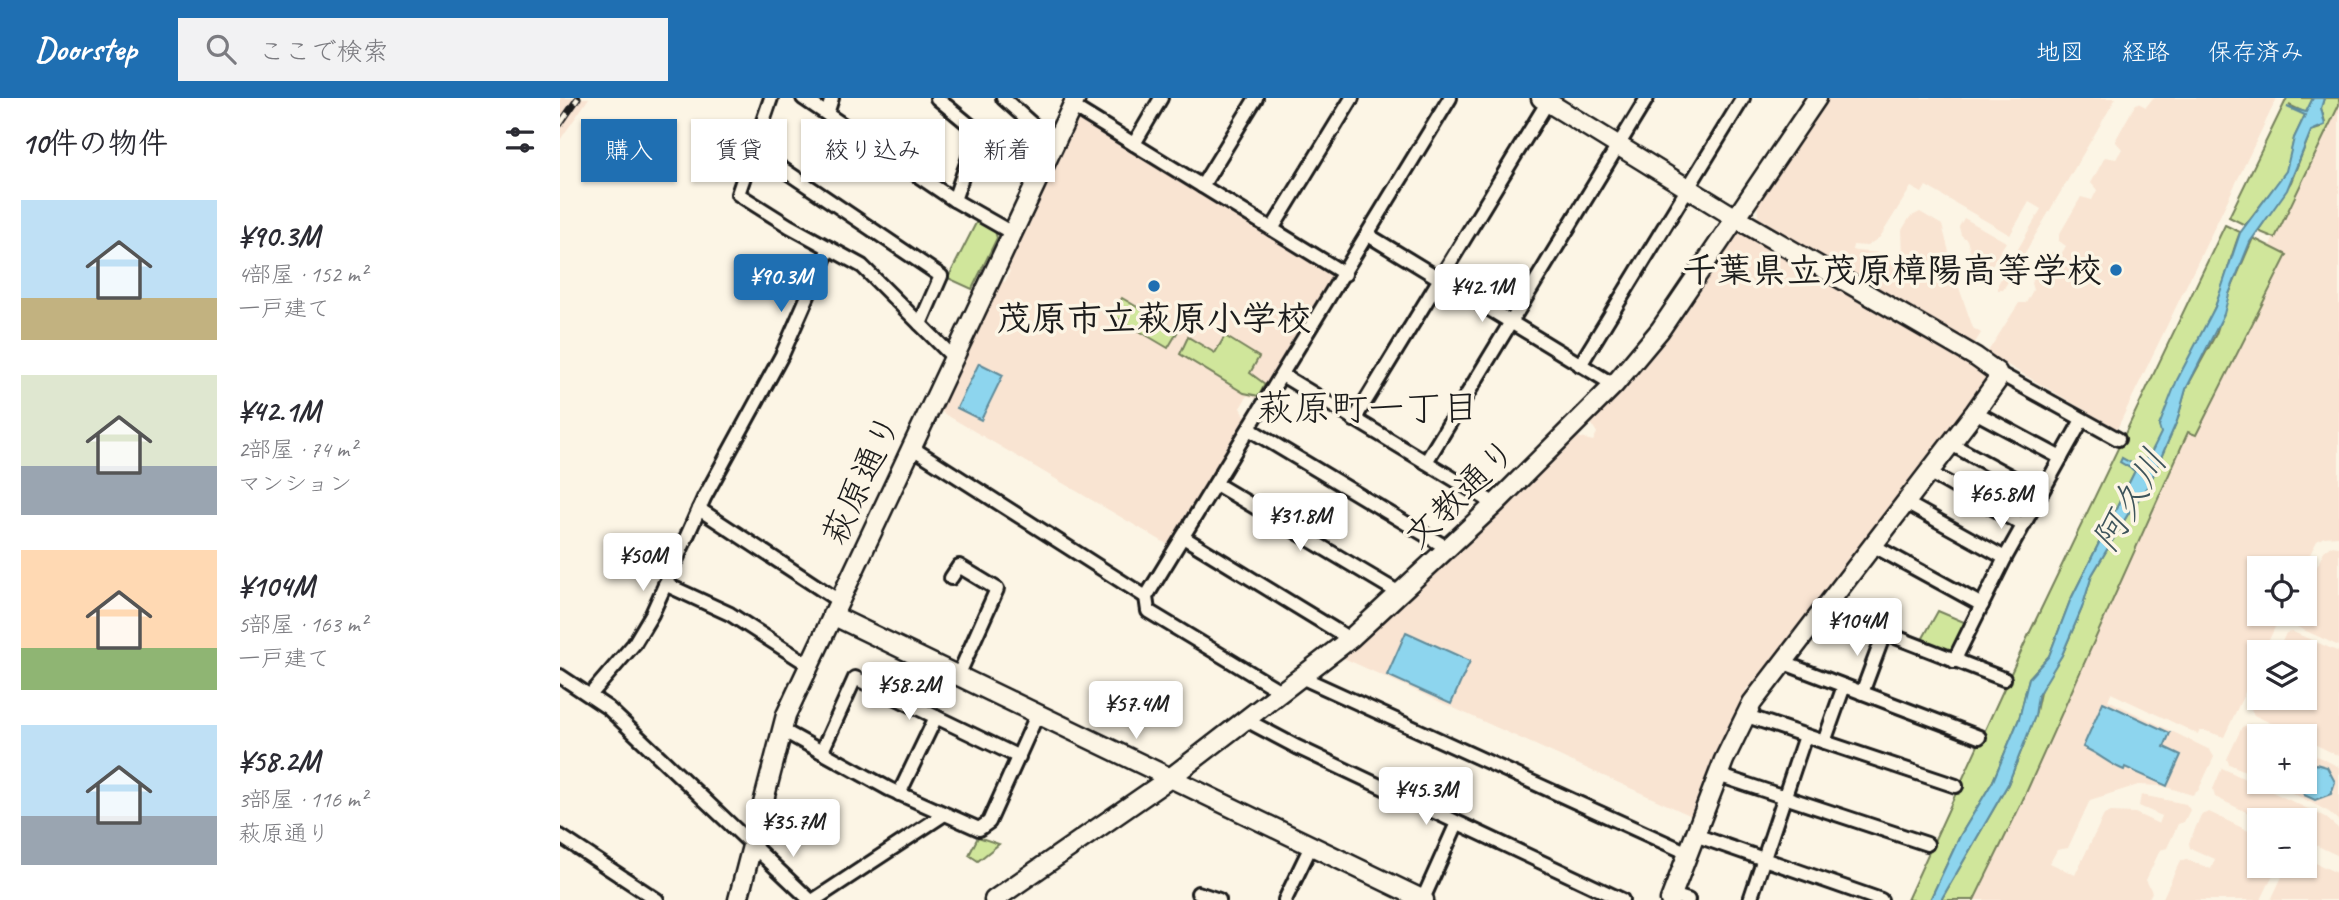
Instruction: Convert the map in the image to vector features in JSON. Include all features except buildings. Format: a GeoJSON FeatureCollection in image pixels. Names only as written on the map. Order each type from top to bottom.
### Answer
{"type":"FeatureCollection","features":[{"type":"Feature","properties":{"kind":"street"},"geometry":{"type":"LineString","coordinates":[[764,119],[771,98]]}},
{"type":"Feature","properties":{"kind":"street"},"geometry":{"type":"LineString","coordinates":[[803,98],[954,200],[1012,233]]}},
{"type":"Feature","properties":{"kind":"street"},"geometry":{"type":"LineString","coordinates":[[827,114],[832,98]]}},
{"type":"Feature","properties":{"kind":"street"},"geometry":{"type":"LineString","coordinates":[[937,98],[978,132],[954,200]]}},
{"type":"Feature","properties":{"kind":"street"},"geometry":{"type":"LineString","coordinates":[[1003,98],[1026,119]]}},
{"type":"Feature","properties":{"kind":"street"},"geometry":{"type":"LineString","coordinates":[[1133,144],[1161,98]]}},
{"type":"Feature","properties":{"kind":"street"},"geometry":{"type":"LineString","coordinates":[[1202,186],[1256,98]]}},
{"type":"Feature","properties":{"kind":"street"},"geometry":{"type":"LineString","coordinates":[[1272,229],[1352,98]]}},
{"type":"Feature","properties":{"kind":"street"},"geometry":{"type":"LineString","coordinates":[[1282,692],[1148,611],[1146,597],[1450,98]]}},
{"type":"Feature","properties":{"kind":"street"},"geometry":{"type":"LineString","coordinates":[[1426,462],[1647,98]]}},
{"type":"Feature","properties":{"kind":"street"},"geometry":{"type":"LineString","coordinates":[[1580,365],[1743,98]]}},
{"type":"Feature","properties":{"kind":"street","name":"文教通り"},"geometry":{"type":"LineString","coordinates":[[994,900],[1170,778],[1350,639],[1496,504],[1614,385],[1660,330],[1817,98]]}},
{"type":"Feature","properties":{"kind":"street"},"geometry":{"type":"LineString","coordinates":[[1354,420],[1546,99],[1737,218],[1976,357],[1997,372],[2118,439]]}},
{"type":"Feature","properties":{"kind":"street"},"geometry":{"type":"LineString","coordinates":[[1074,102],[1133,144],[1345,274]]}},
{"type":"Feature","properties":{"kind":"street","name":"萩原通り"},"geometry":{"type":"LineString","coordinates":[[1055,142],[1074,102]]}},
{"type":"Feature","properties":{"kind":"street"},"geometry":{"type":"LineString","coordinates":[[787,172],[941,276],[920,324]]}},
{"type":"Feature","properties":{"kind":"street"},"geometry":{"type":"LineString","coordinates":[[742,182],[738,194],[862,267],[953,357]]}},
{"type":"Feature","properties":{"kind":"street","name":"萩原通り"},"geometry":{"type":"LineString","coordinates":[[738,900],[782,730],[809,665],[1036,182]]}},
{"type":"Feature","properties":{"kind":"street"},"geometry":{"type":"LineString","coordinates":[[1368,235],[1614,385]]}},
{"type":"Feature","properties":{"kind":"street"},"geometry":{"type":"LineString","coordinates":[[592,694],[634,644],[699,509],[758,394],[782,355],[829,248]]}},
{"type":"Feature","properties":{"kind":"street"},"geometry":{"type":"LineString","coordinates":[[1676,898],[1688,853],[1744,716],[1975,412],[1997,381],[1997,372]]}},
{"type":"Feature","properties":{"kind":"street"},"geometry":{"type":"LineString","coordinates":[[1282,375],[1496,504]]}},
{"type":"Feature","properties":{"kind":"street"},"geometry":{"type":"LineString","coordinates":[[1975,412],[2061,458]]}},
{"type":"Feature","properties":{"kind":"street"},"geometry":{"type":"LineString","coordinates":[[1954,661],[2023,525],[2082,420]]}},
{"type":"Feature","properties":{"kind":"street"},"geometry":{"type":"LineString","coordinates":[[1249,429],[1449,549]]}},
{"type":"Feature","properties":{"kind":"street"},"geometry":{"type":"LineString","coordinates":[[1951,444],[2041,493]]}},
{"type":"Feature","properties":{"kind":"street"},"geometry":{"type":"LineString","coordinates":[[911,447],[1146,597]]}},
{"type":"Feature","properties":{"kind":"street"},"geometry":{"type":"LineString","coordinates":[[1930,473],[2023,525]]}},
{"type":"Feature","properties":{"kind":"street"},"geometry":{"type":"LineString","coordinates":[[1216,484],[1401,594]]}},
{"type":"Feature","properties":{"kind":"street"},"geometry":{"type":"LineString","coordinates":[[1906,503],[2006,558]]}},
{"type":"Feature","properties":{"kind":"street"},"geometry":{"type":"LineString","coordinates":[[699,509],[836,608],[958,676],[1424,900],[1457,823]]}},
{"type":"Feature","properties":{"kind":"street"},"geometry":{"type":"LineString","coordinates":[[1183,537],[1350,639]]}},
{"type":"Feature","properties":{"kind":"street"},"geometry":{"type":"LineString","coordinates":[[1874,546],[1982,605]]}},
{"type":"Feature","properties":{"kind":"street"},"geometry":{"type":"LineString","coordinates":[[951,578],[959,565],[997,589],[958,676]]}},
{"type":"Feature","properties":{"kind":"street"},"geometry":{"type":"LineString","coordinates":[[665,584],[730,614],[809,665]]}},
{"type":"Feature","properties":{"kind":"street"},"geometry":{"type":"LineString","coordinates":[[1826,610],[2004,679]]}},
{"type":"Feature","properties":{"kind":"street"},"geometry":{"type":"LineString","coordinates":[[1862,693],[1884,634]]}},
{"type":"Feature","properties":{"kind":"street"},"geometry":{"type":"LineString","coordinates":[[1784,663],[1979,737]]}},
{"type":"Feature","properties":{"kind":"street"},"geometry":{"type":"LineString","coordinates":[[560,676],[592,694],[812,900],[943,815]]}},
{"type":"Feature","properties":{"kind":"street"},"geometry":{"type":"LineString","coordinates":[[1301,677],[1688,853]]}},
{"type":"Feature","properties":{"kind":"street"},"geometry":{"type":"LineString","coordinates":[[822,751],[855,678],[1018,757]]}},
{"type":"Feature","properties":{"kind":"street"},"geometry":{"type":"LineString","coordinates":[[1824,741],[1844,686]]}},
{"type":"Feature","properties":{"kind":"street"},"geometry":{"type":"LineString","coordinates":[[782,730],[899,794],[972,829],[985,827],[1037,715]]}},
{"type":"Feature","properties":{"kind":"street"},"geometry":{"type":"LineString","coordinates":[[1744,716],[1956,786]]}},
{"type":"Feature","properties":{"kind":"street"},"geometry":{"type":"LineString","coordinates":[[899,794],[936,717]]}},
{"type":"Feature","properties":{"kind":"street"},"geometry":{"type":"LineString","coordinates":[[1247,720],[1297,747],[1622,900]]}},
{"type":"Feature","properties":{"kind":"street"},"geometry":{"type":"LineString","coordinates":[[1750,900],[1805,736]]}},
{"type":"Feature","properties":{"kind":"street"},"geometry":{"type":"LineString","coordinates":[[1718,775],[1927,844]]}},
{"type":"Feature","properties":{"kind":"street"},"geometry":{"type":"LineString","coordinates":[[1695,835],[1881,900]]}},
{"type":"Feature","properties":{"kind":"street"},"geometry":{"type":"LineString","coordinates":[[560,836],[657,900]]}},
{"type":"Feature","properties":{"kind":"street"},"geometry":{"type":"LineString","coordinates":[[1285,900],[1311,846]]}},
{"type":"Feature","properties":{"kind":"street"},"geometry":{"type":"LineString","coordinates":[[1199,893],[1219,900]]}},
{"type":"Feature","properties":{"kind":"shaded area"},"geometry":{"type":"Polygon","coordinates":[[[589,98],[560,140],[560,100],[589,98]]]}},
{"type":"Feature","properties":{"kind":"shaded area","name":"千葉県立茂原樟陽高等学校"},"geometry":{"type":"Polygon","coordinates":[[[1826,98],[2116,98],[2003,290],[1998,290],[1998,284],[2041,209],[2029,202],[2010,235],[1926,186],[1922,193],[1911,187],[1880,237],[1867,246],[1853,245],[1852,250],[1881,253],[1909,277],[1928,280],[1950,278],[1957,282],[1973,328],[1981,333],[1973,346],[1758,220],[1757,197],[1826,98]]]}},
{"type":"Feature","properties":{"kind":"shaded area","name":"千葉県立茂原樟陽高等学校"},"geometry":{"type":"Polygon","coordinates":[[[2153,98],[2277,98],[2117,429],[1987,353],[2019,303],[2026,303],[2033,290],[2031,283],[2048,254],[2053,252],[2060,256],[2066,246],[2059,241],[2059,235],[2081,197],[2092,200],[2097,190],[2091,183],[2105,157],[2116,159],[2122,149],[2115,141],[2135,105],[2138,103],[2146,107],[2153,98]]]}},
{"type":"Feature","properties":{"kind":"shaded area"},"geometry":{"type":"Polygon","coordinates":[[[2339,105],[2339,536],[2324,537],[2317,541],[2309,556],[2247,556],[2247,626],[2275,626],[2269,640],[2247,640],[2247,688],[2224,737],[2206,731],[2200,731],[2198,734],[2111,693],[2108,700],[2210,750],[2214,757],[2198,791],[2192,795],[2163,786],[2138,785],[2090,800],[2068,848],[2057,850],[2050,863],[2075,875],[2104,815],[2111,812],[2135,813],[2159,824],[2162,816],[2139,806],[2141,795],[2186,804],[2190,810],[2184,822],[2178,824],[2167,848],[2160,850],[2146,880],[2152,892],[2148,900],[1974,900],[2021,804],[2283,217],[2339,105]]]}},
{"type":"Feature","properties":{"kind":"shaded area"},"geometry":{"type":"Polygon","coordinates":[[[1081,116],[1333,270],[1337,278],[1261,399],[1247,396],[1240,408],[1248,420],[1172,547],[938,410],[999,280],[1005,282],[1010,271],[1004,268],[1045,182],[1055,182],[1055,160],[1075,118],[1081,116]]]}},
{"type":"Feature","properties":{"kind":"shaded area","name":"千葉県立茂原樟陽高等学校"},"geometry":{"type":"Polygon","coordinates":[[[1920,212],[1942,225],[1949,252],[1943,264],[1920,267],[1903,255],[1902,230],[1910,217],[1920,212]]]}},
{"type":"Feature","properties":{"kind":"shaded area","name":"千葉県立茂原樟陽高等学校"},"geometry":{"type":"Polygon","coordinates":[[[1964,218],[2006,242],[1983,280],[1973,274],[1974,265],[1967,240],[1961,235],[1959,227],[1964,218]]]}},
{"type":"Feature","properties":{"kind":"shaded area"},"geometry":{"type":"Polygon","coordinates":[[[1743,231],[1984,370],[1987,384],[1757,683],[1746,689],[1748,696],[1694,817],[1339,656],[1403,605],[1574,436],[1593,441],[1597,433],[1590,421],[1735,234],[1743,231]]]}},
{"type":"Feature","properties":{"kind":"shaded area"},"geometry":{"type":"Polygon","coordinates":[[[2331,546],[2339,547],[2339,646],[2295,626],[2317,626],[2317,566],[2324,551],[2331,546]]]}},
{"type":"Feature","properties":{"kind":"shaded area"},"geometry":{"type":"Polygon","coordinates":[[[2293,632],[2311,640],[2283,640],[2286,633],[2293,632]]]}},
{"type":"Feature","properties":{"kind":"shaded area"},"geometry":{"type":"Polygon","coordinates":[[[2317,642],[2339,652],[2339,756],[2317,745],[2317,724],[2273,724],[2254,715],[2252,710],[2317,710],[2317,642]]]}},
{"type":"Feature","properties":{"kind":"shaded area"},"geometry":{"type":"Polygon","coordinates":[[[2247,725],[2247,772],[2229,764],[2227,759],[2242,727],[2247,725]]]}},
{"type":"Feature","properties":{"kind":"shaded area"},"geometry":{"type":"Polygon","coordinates":[[[2317,756],[2339,767],[2339,821],[2329,812],[2294,794],[2317,794],[2317,756]]]}},
{"type":"Feature","properties":{"kind":"shaded area"},"geometry":{"type":"Polygon","coordinates":[[[2222,768],[2247,780],[2247,794],[2277,794],[2306,808],[2247,808],[2247,812],[2215,797],[2213,789],[2222,768]]]}},
{"type":"Feature","properties":{"kind":"shaded area"},"geometry":{"type":"Polygon","coordinates":[[[2209,812],[2247,830],[2247,878],[2271,878],[2261,900],[2162,900],[2180,861],[2186,859],[2211,869],[2215,859],[2190,848],[2189,843],[2201,815],[2209,812]]]}},
{"type":"Feature","properties":{"kind":"shaded area"},"geometry":{"type":"Polygon","coordinates":[[[2317,813],[2339,829],[2339,856],[2317,846],[2317,813]]]}},
{"type":"Feature","properties":{"kind":"shaded area"},"geometry":{"type":"Polygon","coordinates":[[[2317,864],[2339,874],[2339,900],[2271,900],[2281,878],[2317,878],[2317,864]]]}},
{"type":"Feature","properties":{"kind":"green space"},"geometry":{"type":"Polygon","coordinates":[[[2287,98],[2313,98],[2306,113],[2289,105],[2305,115],[2294,138],[2287,171],[2245,225],[2229,217],[2287,98]]]}},
{"type":"Feature","properties":{"kind":"green space"},"geometry":{"type":"Polygon","coordinates":[[[2324,98],[2339,98],[2339,105],[2275,238],[2258,231],[2291,182],[2311,131],[2321,128],[2325,122],[2321,108],[2324,98]]]}},
{"type":"Feature","properties":{"kind":"green space"},"geometry":{"type":"Polygon","coordinates":[[[977,221],[995,231],[997,238],[972,289],[948,278],[977,221]]]}},
{"type":"Feature","properties":{"kind":"green space"},"geometry":{"type":"Polygon","coordinates":[[[2225,225],[2240,232],[2214,309],[2159,426],[2162,433],[2152,452],[2137,467],[2122,458],[2121,462],[2135,471],[2070,601],[2049,656],[2029,678],[2019,719],[1993,781],[1960,836],[1930,900],[1907,900],[2029,634],[2225,225]]]}},
{"type":"Feature","properties":{"kind":"green space"},"geometry":{"type":"Polygon","coordinates":[[[2253,238],[2287,255],[2196,435],[2188,432],[2021,804],[1974,900],[1941,900],[2008,784],[2035,716],[2041,688],[2062,655],[2082,608],[2092,575],[2131,509],[2148,487],[2177,421],[2186,389],[2216,334],[2229,294],[2253,238]]]}},
{"type":"Feature","properties":{"kind":"green space"},"geometry":{"type":"Polygon","coordinates":[[[1122,298],[1178,331],[1168,348],[1112,315],[1122,298]]]}},
{"type":"Feature","properties":{"kind":"green space"},"geometry":{"type":"Polygon","coordinates":[[[1225,336],[1259,357],[1250,373],[1265,384],[1259,396],[1244,393],[1180,354],[1188,337],[1215,353],[1225,336]]]}},
{"type":"Feature","properties":{"kind":"green space"},"geometry":{"type":"Polygon","coordinates":[[[1938,611],[1971,625],[1951,661],[1918,647],[1938,611]]]}},
{"type":"Feature","properties":{"kind":"green space"},"geometry":{"type":"Polygon","coordinates":[[[978,837],[999,844],[978,861],[969,855],[978,837]]]}},
{"type":"Feature","properties":{"kind":"water","name":"阿久川"},"geometry":{"type":"Polygon","coordinates":[[[2313,98],[2324,98],[2321,108],[2325,125],[2311,131],[2287,190],[2250,242],[2224,314],[2186,389],[2177,421],[2148,487],[2131,509],[2092,575],[2082,608],[2062,655],[2038,695],[2035,716],[2008,784],[1941,900],[1930,900],[1960,836],[1993,781],[2019,719],[2029,678],[2049,656],[2070,601],[2135,471],[2120,462],[2122,458],[2137,466],[2150,455],[2161,433],[2159,426],[2177,380],[2215,307],[2240,233],[2286,171],[2294,138],[2305,115],[2287,107],[2306,112],[2313,98]]]}},
{"type":"Feature","properties":{"kind":"water"},"geometry":{"type":"Polygon","coordinates":[[[979,363],[1003,375],[981,420],[957,408],[979,363]]]}},
{"type":"Feature","properties":{"kind":"water"},"geometry":{"type":"Polygon","coordinates":[[[1406,632],[1470,661],[1451,704],[1387,675],[1406,632]]]}},
{"type":"Feature","properties":{"kind":"water"},"geometry":{"type":"Polygon","coordinates":[[[2103,702],[2170,733],[2164,747],[2181,755],[2167,786],[2125,767],[2124,770],[2119,768],[2083,747],[2103,702]]]}},
{"type":"Feature","properties":{"kind":"water"},"geometry":{"type":"Polygon","coordinates":[[[2317,764],[2327,767],[2335,782],[2331,794],[2315,800],[2304,795],[2317,794],[2317,764]]]}},
{"type":"Feature","properties":{"kind":"railway"},"geometry":{"type":"LineString","coordinates":[[560,124],[578,98]]}},
{"type":"Feature","properties":{"kind":"place","name":"千葉県立茂原樟陽高等学校"},"geometry":{"type":"Point","coordinates":[2116,270]}},
{"type":"Feature","properties":{"kind":"place","name":"茂原市立萩原小学校"},"geometry":{"type":"Point","coordinates":[1154,286]}},
{"type":"Feature","properties":{"kind":"district","name":"萩原町一丁目"},"geometry":{"type":"Point","coordinates":[1368,407]}}]}
